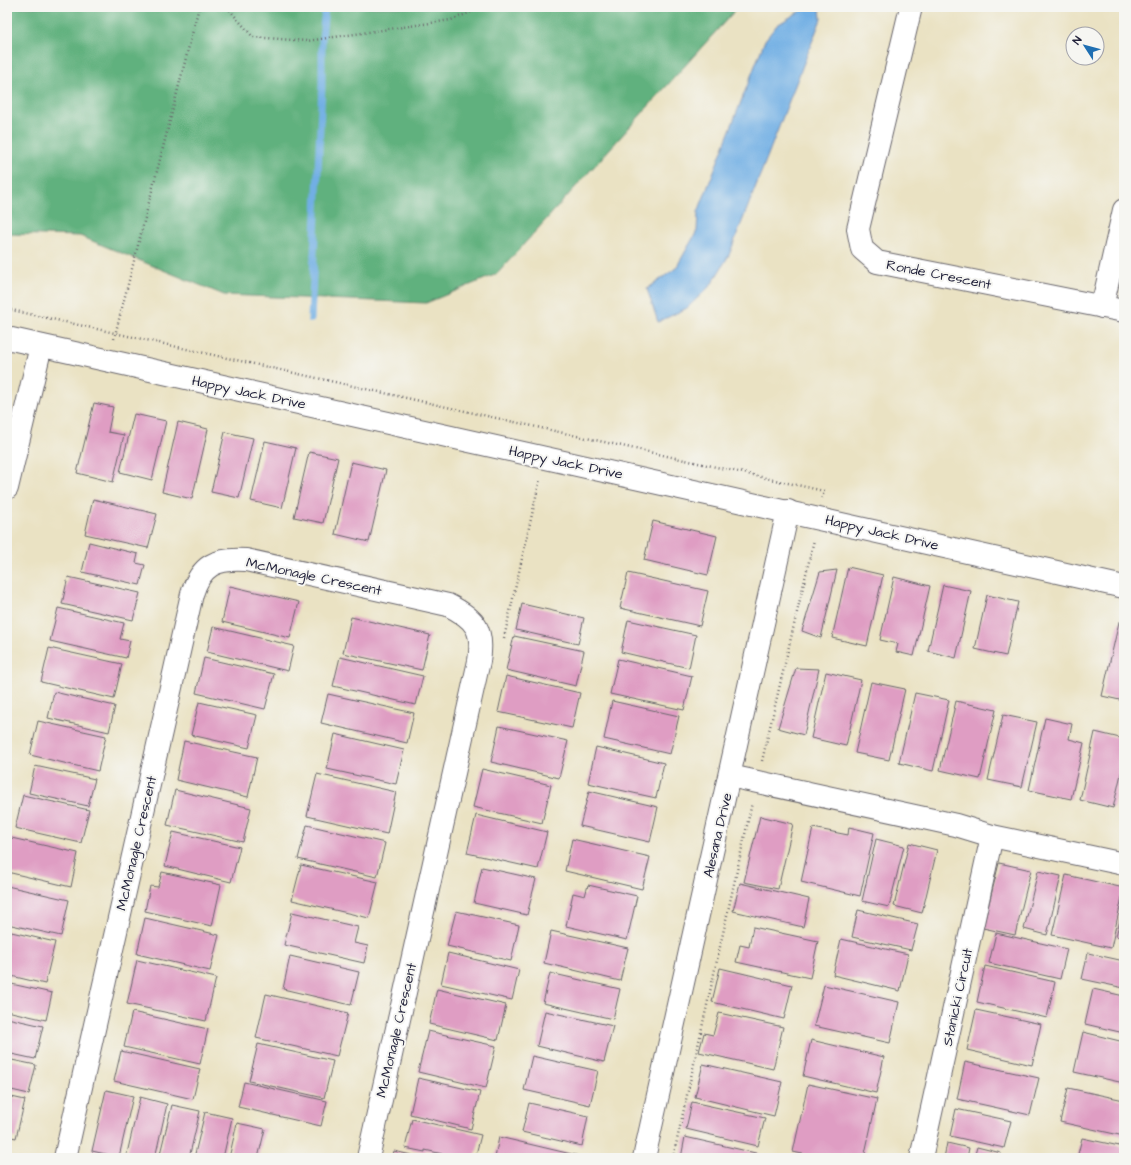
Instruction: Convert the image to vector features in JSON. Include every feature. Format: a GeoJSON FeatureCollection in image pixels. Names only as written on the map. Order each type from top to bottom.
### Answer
{"type":"FeatureCollection","features":[{"type":"Feature","properties":{"kind":"street","name":"Ronde Crescent"},"geometry":{"type":"LineString","coordinates":[[911,7],[858,229],[862,249],[877,262],[1124,311]]}},
{"type":"Feature","properties":{"kind":"street"},"geometry":{"type":"LineString","coordinates":[[1102,307],[1124,210]]}},
{"type":"Feature","properties":{"kind":"street","name":"Happy Jack Drive"},"geometry":{"type":"LineString","coordinates":[[7,338],[818,517],[1124,587]]}},
{"type":"Feature","properties":{"kind":"street"},"geometry":{"type":"LineString","coordinates":[[7,488],[41,346]]}},
{"type":"Feature","properties":{"kind":"street","name":"Alesana Drive"},"geometry":{"type":"LineString","coordinates":[[644,1158],[788,511]]}},
{"type":"Feature","properties":{"kind":"street","name":"McMonagle Crescent"},"geometry":{"type":"LineString","coordinates":[[65,1158],[192,594],[200,575],[206,568],[214,563],[228,559],[246,560],[448,605],[461,611],[473,621],[480,633],[481,647],[479,661],[368,1158]]}},
{"type":"Feature","properties":{"kind":"street"},"geometry":{"type":"LineString","coordinates":[[730,776],[956,825],[992,836],[1124,864]]}},
{"type":"Feature","properties":{"kind":"street","name":"Stanicki Circuit"},"geometry":{"type":"LineString","coordinates":[[921,1158],[992,836]]}},
{"type":"Feature","properties":{"kind":"path"},"geometry":{"type":"LineString","coordinates":[[108,361],[199,7]]}},
{"type":"Feature","properties":{"kind":"path"},"geometry":{"type":"LineString","coordinates":[[227,7],[253,36],[307,41],[451,20],[484,7]]}},
{"type":"Feature","properties":{"kind":"path"},"geometry":{"type":"LineString","coordinates":[[7,309],[824,491],[673,1158]]}},
{"type":"Feature","properties":{"kind":"green space"},"geometry":{"type":"Polygon","coordinates":[[[7,7],[738,7],[497,274],[426,303],[224,295],[80,236],[7,234],[7,7]]]}},
{"type":"Feature","properties":{"kind":"water"},"geometry":{"type":"Polygon","coordinates":[[[807,7],[820,7],[821,19],[729,255],[711,285],[687,308],[658,322],[647,289],[676,268],[697,231],[698,212],[765,40],[777,25],[807,7]]]}},
{"type":"Feature","properties":{"kind":"building"},"geometry":{"type":"Polygon","coordinates":[[[94,403],[113,407],[108,432],[124,435],[113,482],[77,473],[94,403]]]}},
{"type":"Feature","properties":{"kind":"building"},"geometry":{"type":"Polygon","coordinates":[[[134,414],[166,421],[152,480],[120,472],[134,414]]]}},
{"type":"Feature","properties":{"kind":"building"},"geometry":{"type":"Polygon","coordinates":[[[178,422],[208,429],[192,499],[162,492],[178,422]]]}},
{"type":"Feature","properties":{"kind":"building"},"geometry":{"type":"Polygon","coordinates":[[[225,432],[253,438],[239,498],[211,492],[225,432]]]}},
{"type":"Feature","properties":{"kind":"building"},"geometry":{"type":"Polygon","coordinates":[[[265,441],[296,448],[282,508],[251,501],[265,441]]]}},
{"type":"Feature","properties":{"kind":"building"},"geometry":{"type":"Polygon","coordinates":[[[309,452],[338,458],[323,523],[294,517],[309,452]]]}},
{"type":"Feature","properties":{"kind":"building"},"geometry":{"type":"Polygon","coordinates":[[[351,462],[386,470],[369,542],[335,534],[351,462]]]}},
{"type":"Feature","properties":{"kind":"building"},"geometry":{"type":"Polygon","coordinates":[[[93,499],[157,514],[148,548],[85,534],[93,499]]]}},
{"type":"Feature","properties":{"kind":"building"},"geometry":{"type":"Polygon","coordinates":[[[653,521],[717,536],[708,575],[644,560],[653,521]]]}},
{"type":"Feature","properties":{"kind":"building"},"geometry":{"type":"Polygon","coordinates":[[[89,542],[138,554],[136,563],[145,565],[140,585],[82,572],[89,542]]]}},
{"type":"Feature","properties":{"kind":"building"},"geometry":{"type":"Polygon","coordinates":[[[848,567],[883,575],[867,646],[832,638],[848,567]]]}},
{"type":"Feature","properties":{"kind":"building"},"geometry":{"type":"Polygon","coordinates":[[[837,570],[821,638],[802,631],[820,572],[837,570]]]}},
{"type":"Feature","properties":{"kind":"building"},"geometry":{"type":"Polygon","coordinates":[[[628,573],[708,591],[700,626],[620,608],[628,573]]]}},
{"type":"Feature","properties":{"kind":"building"},"geometry":{"type":"Polygon","coordinates":[[[68,577],[140,593],[133,620],[62,604],[68,577]]]}},
{"type":"Feature","properties":{"kind":"building"},"geometry":{"type":"Polygon","coordinates":[[[894,577],[930,586],[914,656],[896,652],[898,644],[880,640],[894,577]]]}},
{"type":"Feature","properties":{"kind":"building"},"geometry":{"type":"Polygon","coordinates":[[[943,585],[971,591],[956,658],[928,651],[943,585]]]}},
{"type":"Feature","properties":{"kind":"building"},"geometry":{"type":"Polygon","coordinates":[[[230,586],[299,602],[290,638],[222,622],[230,586]]]}},
{"type":"Feature","properties":{"kind":"building"},"geometry":{"type":"Polygon","coordinates":[[[987,595],[1018,602],[1006,656],[975,649],[987,595]]]}},
{"type":"Feature","properties":{"kind":"building"},"geometry":{"type":"Polygon","coordinates":[[[522,604],[584,618],[578,644],[516,630],[522,604]]]}},
{"type":"Feature","properties":{"kind":"building"},"geometry":{"type":"Polygon","coordinates":[[[58,608],[124,623],[120,639],[130,641],[126,658],[50,641],[58,608]]]}},
{"type":"Feature","properties":{"kind":"building"},"geometry":{"type":"Polygon","coordinates":[[[351,617],[430,635],[422,670],[343,653],[351,617]]]}},
{"type":"Feature","properties":{"kind":"building"},"geometry":{"type":"Polygon","coordinates":[[[628,620],[696,635],[689,668],[621,652],[628,620]]]}},
{"type":"Feature","properties":{"kind":"building"},"geometry":{"type":"Polygon","coordinates":[[[1119,622],[1124,623],[1124,701],[1102,696],[1119,622]]]}},
{"type":"Feature","properties":{"kind":"building"},"geometry":{"type":"Polygon","coordinates":[[[213,627],[294,646],[288,671],[207,652],[213,627]]]}},
{"type":"Feature","properties":{"kind":"building"},"geometry":{"type":"Polygon","coordinates":[[[514,636],[584,651],[576,686],[506,670],[514,636]]]}},
{"type":"Feature","properties":{"kind":"building"},"geometry":{"type":"Polygon","coordinates":[[[49,648],[122,664],[114,699],[41,682],[49,648]]]}},
{"type":"Feature","properties":{"kind":"building"},"geometry":{"type":"Polygon","coordinates":[[[340,657],[423,676],[416,705],[333,686],[340,657]]]}},
{"type":"Feature","properties":{"kind":"building"},"geometry":{"type":"Polygon","coordinates":[[[204,658],[274,674],[265,709],[196,693],[204,658]]]}},
{"type":"Feature","properties":{"kind":"building"},"geometry":{"type":"Polygon","coordinates":[[[618,659],[692,676],[684,710],[610,694],[618,659]]]}},
{"type":"Feature","properties":{"kind":"building"},"geometry":{"type":"Polygon","coordinates":[[[796,668],[819,669],[804,735],[778,728],[796,668]]]}},
{"type":"Feature","properties":{"kind":"building"},"geometry":{"type":"Polygon","coordinates":[[[826,672],[861,680],[846,746],[811,738],[826,672]]]}},
{"type":"Feature","properties":{"kind":"building"},"geometry":{"type":"Polygon","coordinates":[[[506,676],[580,693],[572,728],[498,712],[506,676]]]}},
{"type":"Feature","properties":{"kind":"building"},"geometry":{"type":"Polygon","coordinates":[[[871,682],[905,689],[889,760],[855,753],[871,682]]]}},
{"type":"Feature","properties":{"kind":"building"},"geometry":{"type":"Polygon","coordinates":[[[54,692],[115,706],[109,732],[48,718],[54,692]]]}},
{"type":"Feature","properties":{"kind":"building"},"geometry":{"type":"Polygon","coordinates":[[[915,693],[949,700],[933,771],[899,763],[915,693]]]}},
{"type":"Feature","properties":{"kind":"building"},"geometry":{"type":"Polygon","coordinates":[[[328,694],[414,713],[407,743],[321,723],[328,694]]]}},
{"type":"Feature","properties":{"kind":"building"},"geometry":{"type":"Polygon","coordinates":[[[612,701],[679,716],[670,754],[604,739],[612,701]]]}},
{"type":"Feature","properties":{"kind":"building"},"geometry":{"type":"Polygon","coordinates":[[[956,701],[996,710],[980,779],[940,770],[956,701]]]}},
{"type":"Feature","properties":{"kind":"building"},"geometry":{"type":"Polygon","coordinates":[[[199,702],[257,715],[249,748],[191,735],[199,702]]]}},
{"type":"Feature","properties":{"kind":"building"},"geometry":{"type":"Polygon","coordinates":[[[1003,715],[1037,722],[1022,787],[988,780],[1003,715]]]}},
{"type":"Feature","properties":{"kind":"building"},"geometry":{"type":"Polygon","coordinates":[[[1045,718],[1072,724],[1069,739],[1084,743],[1071,799],[1029,790],[1045,718]]]}},
{"type":"Feature","properties":{"kind":"building"},"geometry":{"type":"Polygon","coordinates":[[[38,721],[106,736],[98,771],[30,755],[38,721]]]}},
{"type":"Feature","properties":{"kind":"building"},"geometry":{"type":"Polygon","coordinates":[[[499,726],[568,741],[559,778],[491,762],[499,726]]]}},
{"type":"Feature","properties":{"kind":"building"},"geometry":{"type":"Polygon","coordinates":[[[1095,732],[1124,739],[1124,761],[1113,808],[1080,800],[1095,732]]]}},
{"type":"Feature","properties":{"kind":"building"},"geometry":{"type":"Polygon","coordinates":[[[335,734],[404,750],[396,784],[327,769],[335,734]]]}},
{"type":"Feature","properties":{"kind":"building"},"geometry":{"type":"Polygon","coordinates":[[[184,741],[257,757],[248,797],[176,780],[184,741]]]}},
{"type":"Feature","properties":{"kind":"building"},"geometry":{"type":"Polygon","coordinates":[[[596,747],[664,763],[656,798],[588,783],[596,747]]]}},
{"type":"Feature","properties":{"kind":"building"},"geometry":{"type":"Polygon","coordinates":[[[35,766],[95,779],[88,806],[29,793],[35,766]]]}},
{"type":"Feature","properties":{"kind":"building"},"geometry":{"type":"Polygon","coordinates":[[[482,769],[551,785],[542,823],[473,807],[482,769]]]}},
{"type":"Feature","properties":{"kind":"building"},"geometry":{"type":"Polygon","coordinates":[[[317,774],[396,792],[387,834],[307,816],[317,774]]]}},
{"type":"Feature","properties":{"kind":"building"},"geometry":{"type":"Polygon","coordinates":[[[175,790],[251,808],[243,842],[167,825],[175,790]]]}},
{"type":"Feature","properties":{"kind":"building"},"geometry":{"type":"Polygon","coordinates":[[[589,791],[658,807],[650,842],[580,826],[589,791]]]}},
{"type":"Feature","properties":{"kind":"building"},"geometry":{"type":"Polygon","coordinates":[[[23,795],[89,810],[81,843],[15,828],[23,795]]]}},
{"type":"Feature","properties":{"kind":"building"},"geometry":{"type":"Polygon","coordinates":[[[476,815],[547,832],[538,869],[467,853],[476,815]]]}},
{"type":"Feature","properties":{"kind":"building"},"geometry":{"type":"Polygon","coordinates":[[[760,816],[793,824],[778,889],[744,882],[760,816]]]}},
{"type":"Feature","properties":{"kind":"building"},"geometry":{"type":"Polygon","coordinates":[[[307,825],[385,843],[377,877],[298,859],[307,825]]]}},
{"type":"Feature","properties":{"kind":"building"},"geometry":{"type":"Polygon","coordinates":[[[849,827],[874,833],[860,896],[801,882],[813,828],[848,835],[849,827]]]}},
{"type":"Feature","properties":{"kind":"building"},"geometry":{"type":"Polygon","coordinates":[[[173,832],[240,847],[231,882],[165,866],[173,832]]]}},
{"type":"Feature","properties":{"kind":"building"},"geometry":{"type":"Polygon","coordinates":[[[7,837],[78,853],[71,887],[7,872],[7,837]]]}},
{"type":"Feature","properties":{"kind":"building"},"geometry":{"type":"Polygon","coordinates":[[[572,839],[650,857],[642,889],[565,871],[572,839]]]}},
{"type":"Feature","properties":{"kind":"building"},"geometry":{"type":"Polygon","coordinates":[[[876,839],[904,846],[889,907],[862,901],[876,839]]]}},
{"type":"Feature","properties":{"kind":"building"},"geometry":{"type":"Polygon","coordinates":[[[909,843],[937,850],[922,913],[894,906],[909,843]]]}},
{"type":"Feature","properties":{"kind":"building"},"geometry":{"type":"Polygon","coordinates":[[[999,863],[1031,870],[1015,935],[983,928],[999,863]]]}},
{"type":"Feature","properties":{"kind":"building"},"geometry":{"type":"Polygon","coordinates":[[[301,865],[378,882],[369,918],[292,900],[301,865]]]}},
{"type":"Feature","properties":{"kind":"building"},"geometry":{"type":"Polygon","coordinates":[[[482,867],[536,879],[527,915],[474,903],[482,867]]]}},
{"type":"Feature","properties":{"kind":"building"},"geometry":{"type":"Polygon","coordinates":[[[1038,871],[1061,876],[1047,935],[1024,929],[1038,871]]]}},
{"type":"Feature","properties":{"kind":"building"},"geometry":{"type":"Polygon","coordinates":[[[162,872],[221,885],[212,926],[145,911],[150,886],[158,887],[162,872]]]}},
{"type":"Feature","properties":{"kind":"building"},"geometry":{"type":"Polygon","coordinates":[[[1066,875],[1124,888],[1111,948],[1052,935],[1066,875]]]}},
{"type":"Feature","properties":{"kind":"building"},"geometry":{"type":"Polygon","coordinates":[[[740,883],[809,899],[803,927],[733,911],[740,883]]]}},
{"type":"Feature","properties":{"kind":"building"},"geometry":{"type":"Polygon","coordinates":[[[588,885],[637,896],[627,940],[566,926],[573,893],[585,896],[588,885]]]}},
{"type":"Feature","properties":{"kind":"building"},"geometry":{"type":"Polygon","coordinates":[[[7,886],[69,900],[61,936],[7,924],[7,886]]]}},
{"type":"Feature","properties":{"kind":"building"},"geometry":{"type":"Polygon","coordinates":[[[1124,904],[1124,938],[1116,936],[1124,904]]]}},
{"type":"Feature","properties":{"kind":"building"},"geometry":{"type":"Polygon","coordinates":[[[858,910],[918,924],[911,950],[852,937],[858,910]]]}},
{"type":"Feature","properties":{"kind":"building"},"geometry":{"type":"Polygon","coordinates":[[[456,911],[519,925],[511,961],[447,946],[456,911]]]}},
{"type":"Feature","properties":{"kind":"building"},"geometry":{"type":"Polygon","coordinates":[[[292,912],[358,927],[354,943],[368,946],[364,963],[284,945],[292,912]]]}},
{"type":"Feature","properties":{"kind":"building"},"geometry":{"type":"Polygon","coordinates":[[[145,918],[219,935],[210,971],[137,954],[145,918]]]}},
{"type":"Feature","properties":{"kind":"building"},"geometry":{"type":"Polygon","coordinates":[[[753,927],[818,941],[810,978],[736,962],[740,945],[749,947],[753,927]]]}},
{"type":"Feature","properties":{"kind":"building"},"geometry":{"type":"Polygon","coordinates":[[[7,931],[55,942],[45,984],[7,975],[7,931]]]}},
{"type":"Feature","properties":{"kind":"building"},"geometry":{"type":"Polygon","coordinates":[[[551,931],[628,948],[620,981],[544,963],[551,931]]]}},
{"type":"Feature","properties":{"kind":"building"},"geometry":{"type":"Polygon","coordinates":[[[996,933],[1067,949],[1060,979],[989,963],[996,933]]]}},
{"type":"Feature","properties":{"kind":"building"},"geometry":{"type":"Polygon","coordinates":[[[841,939],[908,954],[900,991],[833,975],[841,939]]]}},
{"type":"Feature","properties":{"kind":"building"},"geometry":{"type":"Polygon","coordinates":[[[448,953],[519,970],[512,1000],[441,984],[448,953]]]}},
{"type":"Feature","properties":{"kind":"building"},"geometry":{"type":"Polygon","coordinates":[[[1088,953],[1124,961],[1124,988],[1082,979],[1088,953]]]}},
{"type":"Feature","properties":{"kind":"building"},"geometry":{"type":"Polygon","coordinates":[[[290,956],[359,972],[351,1005],[283,989],[290,956]]]}},
{"type":"Feature","properties":{"kind":"building"},"geometry":{"type":"Polygon","coordinates":[[[137,960],[216,978],[206,1021],[127,1004],[137,960]]]}},
{"type":"Feature","properties":{"kind":"building"},"geometry":{"type":"Polygon","coordinates":[[[985,966],[1055,982],[1047,1018],[977,1002],[985,966]]]}},
{"type":"Feature","properties":{"kind":"building"},"geometry":{"type":"Polygon","coordinates":[[[720,968],[792,985],[784,1019],[712,1002],[720,968]]]}},
{"type":"Feature","properties":{"kind":"building"},"geometry":{"type":"Polygon","coordinates":[[[550,973],[620,989],[613,1019],[543,1003],[550,973]]]}},
{"type":"Feature","properties":{"kind":"building"},"geometry":{"type":"Polygon","coordinates":[[[7,983],[52,993],[46,1020],[7,1011],[7,983]]]}},
{"type":"Feature","properties":{"kind":"building"},"geometry":{"type":"Polygon","coordinates":[[[824,985],[899,1002],[890,1043],[814,1026],[824,985]]]}},
{"type":"Feature","properties":{"kind":"building"},"geometry":{"type":"Polygon","coordinates":[[[437,989],[506,1005],[498,1040],[429,1024],[437,989]]]}},
{"type":"Feature","properties":{"kind":"building"},"geometry":{"type":"Polygon","coordinates":[[[1093,989],[1124,996],[1124,1033],[1085,1024],[1093,989]]]}},
{"type":"Feature","properties":{"kind":"building"},"geometry":{"type":"Polygon","coordinates":[[[266,994],[348,1013],[337,1056],[256,1038],[266,994]]]}},
{"type":"Feature","properties":{"kind":"building"},"geometry":{"type":"Polygon","coordinates":[[[976,1010],[1041,1024],[1032,1065],[967,1050],[976,1010]]]}},
{"type":"Feature","properties":{"kind":"building"},"geometry":{"type":"Polygon","coordinates":[[[545,1011],[613,1026],[604,1062],[537,1046],[545,1011]]]}},
{"type":"Feature","properties":{"kind":"building"},"geometry":{"type":"Polygon","coordinates":[[[132,1012],[208,1029],[200,1064],[124,1047],[132,1012]]]}},
{"type":"Feature","properties":{"kind":"building"},"geometry":{"type":"Polygon","coordinates":[[[719,1013],[783,1027],[773,1069],[699,1052],[704,1033],[713,1035],[719,1013]]]}},
{"type":"Feature","properties":{"kind":"building"},"geometry":{"type":"Polygon","coordinates":[[[7,1018],[43,1026],[35,1059],[7,1053],[7,1018]]]}},
{"type":"Feature","properties":{"kind":"building"},"geometry":{"type":"Polygon","coordinates":[[[428,1031],[496,1046],[486,1088],[418,1072],[428,1031]]]}},
{"type":"Feature","properties":{"kind":"building"},"geometry":{"type":"Polygon","coordinates":[[[1083,1032],[1124,1042],[1124,1083],[1074,1072],[1083,1032]]]}},
{"type":"Feature","properties":{"kind":"building"},"geometry":{"type":"Polygon","coordinates":[[[811,1040],[884,1057],[876,1093],[803,1076],[811,1040]]]}},
{"type":"Feature","properties":{"kind":"building"},"geometry":{"type":"Polygon","coordinates":[[[258,1044],[333,1061],[324,1098],[249,1081],[258,1044]]]}},
{"type":"Feature","properties":{"kind":"building"},"geometry":{"type":"Polygon","coordinates":[[[121,1051],[200,1069],[193,1099],[114,1081],[121,1051]]]}},
{"type":"Feature","properties":{"kind":"building"},"geometry":{"type":"Polygon","coordinates":[[[532,1056],[598,1071],[590,1105],[524,1090],[532,1056]]]}},
{"type":"Feature","properties":{"kind":"building"},"geometry":{"type":"Polygon","coordinates":[[[7,1059],[36,1065],[29,1094],[7,1089],[7,1059]]]}},
{"type":"Feature","properties":{"kind":"building"},"geometry":{"type":"Polygon","coordinates":[[[965,1062],[1039,1078],[1030,1115],[957,1099],[965,1062]]]}},
{"type":"Feature","properties":{"kind":"building"},"geometry":{"type":"Polygon","coordinates":[[[703,1064],[782,1082],[774,1116],[695,1097],[703,1064]]]}},
{"type":"Feature","properties":{"kind":"building"},"geometry":{"type":"Polygon","coordinates":[[[418,1078],[480,1092],[471,1129],[410,1114],[418,1078]]]}},
{"type":"Feature","properties":{"kind":"building"},"geometry":{"type":"Polygon","coordinates":[[[244,1082],[327,1101],[321,1126],[238,1107],[244,1082]]]}},
{"type":"Feature","properties":{"kind":"building"},"geometry":{"type":"Polygon","coordinates":[[[808,1084],[877,1099],[864,1158],[821,1158],[793,1152],[808,1084]]]}},
{"type":"Feature","properties":{"kind":"building"},"geometry":{"type":"Polygon","coordinates":[[[1068,1088],[1124,1100],[1124,1136],[1060,1122],[1068,1088]]]}},
{"type":"Feature","properties":{"kind":"building"},"geometry":{"type":"Polygon","coordinates":[[[106,1090],[133,1096],[119,1157],[92,1151],[106,1090]]]}},
{"type":"Feature","properties":{"kind":"building"},"geometry":{"type":"Polygon","coordinates":[[[7,1096],[25,1100],[16,1138],[7,1136],[7,1096]]]}},
{"type":"Feature","properties":{"kind":"building"},"geometry":{"type":"Polygon","coordinates":[[[140,1097],[167,1104],[155,1158],[126,1158],[140,1097]]]}},
{"type":"Feature","properties":{"kind":"building"},"geometry":{"type":"Polygon","coordinates":[[[692,1102],[765,1118],[758,1146],[686,1129],[692,1102]]]}},
{"type":"Feature","properties":{"kind":"building"},"geometry":{"type":"Polygon","coordinates":[[[529,1103],[588,1116],[582,1146],[522,1132],[529,1103]]]}},
{"type":"Feature","properties":{"kind":"building"},"geometry":{"type":"Polygon","coordinates":[[[172,1105],[200,1111],[189,1158],[159,1158],[172,1105]]]}},
{"type":"Feature","properties":{"kind":"building"},"geometry":{"type":"Polygon","coordinates":[[[956,1109],[1011,1121],[1004,1148],[950,1136],[956,1109]]]}},
{"type":"Feature","properties":{"kind":"building"},"geometry":{"type":"Polygon","coordinates":[[[205,1112],[232,1118],[223,1158],[194,1158],[205,1112]]]}},
{"type":"Feature","properties":{"kind":"building"},"geometry":{"type":"Polygon","coordinates":[[[412,1119],[481,1135],[475,1158],[460,1158],[425,1150],[425,1152],[405,1148],[412,1119]]]}},
{"type":"Feature","properties":{"kind":"building"},"geometry":{"type":"Polygon","coordinates":[[[237,1123],[265,1129],[258,1158],[229,1158],[237,1123]]]}},
{"type":"Feature","properties":{"kind":"building"},"geometry":{"type":"Polygon","coordinates":[[[499,1137],[584,1157],[584,1158],[495,1158],[499,1137]]]}},
{"type":"Feature","properties":{"kind":"building"},"geometry":{"type":"Polygon","coordinates":[[[685,1137],[760,1154],[759,1158],[681,1158],[685,1137]]]}},
{"type":"Feature","properties":{"kind":"building"},"geometry":{"type":"Polygon","coordinates":[[[1082,1138],[1124,1147],[1124,1158],[1077,1158],[1082,1138]]]}},
{"type":"Feature","properties":{"kind":"building"},"geometry":{"type":"Polygon","coordinates":[[[947,1143],[969,1148],[967,1158],[944,1158],[947,1143]]]}},
{"type":"Feature","properties":{"kind":"building"},"geometry":{"type":"Polygon","coordinates":[[[977,1147],[1001,1153],[1000,1158],[974,1158],[977,1147]]]}},
{"type":"Feature","properties":{"kind":"building"},"geometry":{"type":"Polygon","coordinates":[[[394,1151],[420,1157],[420,1158],[392,1158],[394,1151]]]}},
{"type":"Feature","properties":{"kind":"waterway"},"geometry":{"type":"LineString","coordinates":[[311,319],[322,86],[322,39],[325,7]]}}]}
